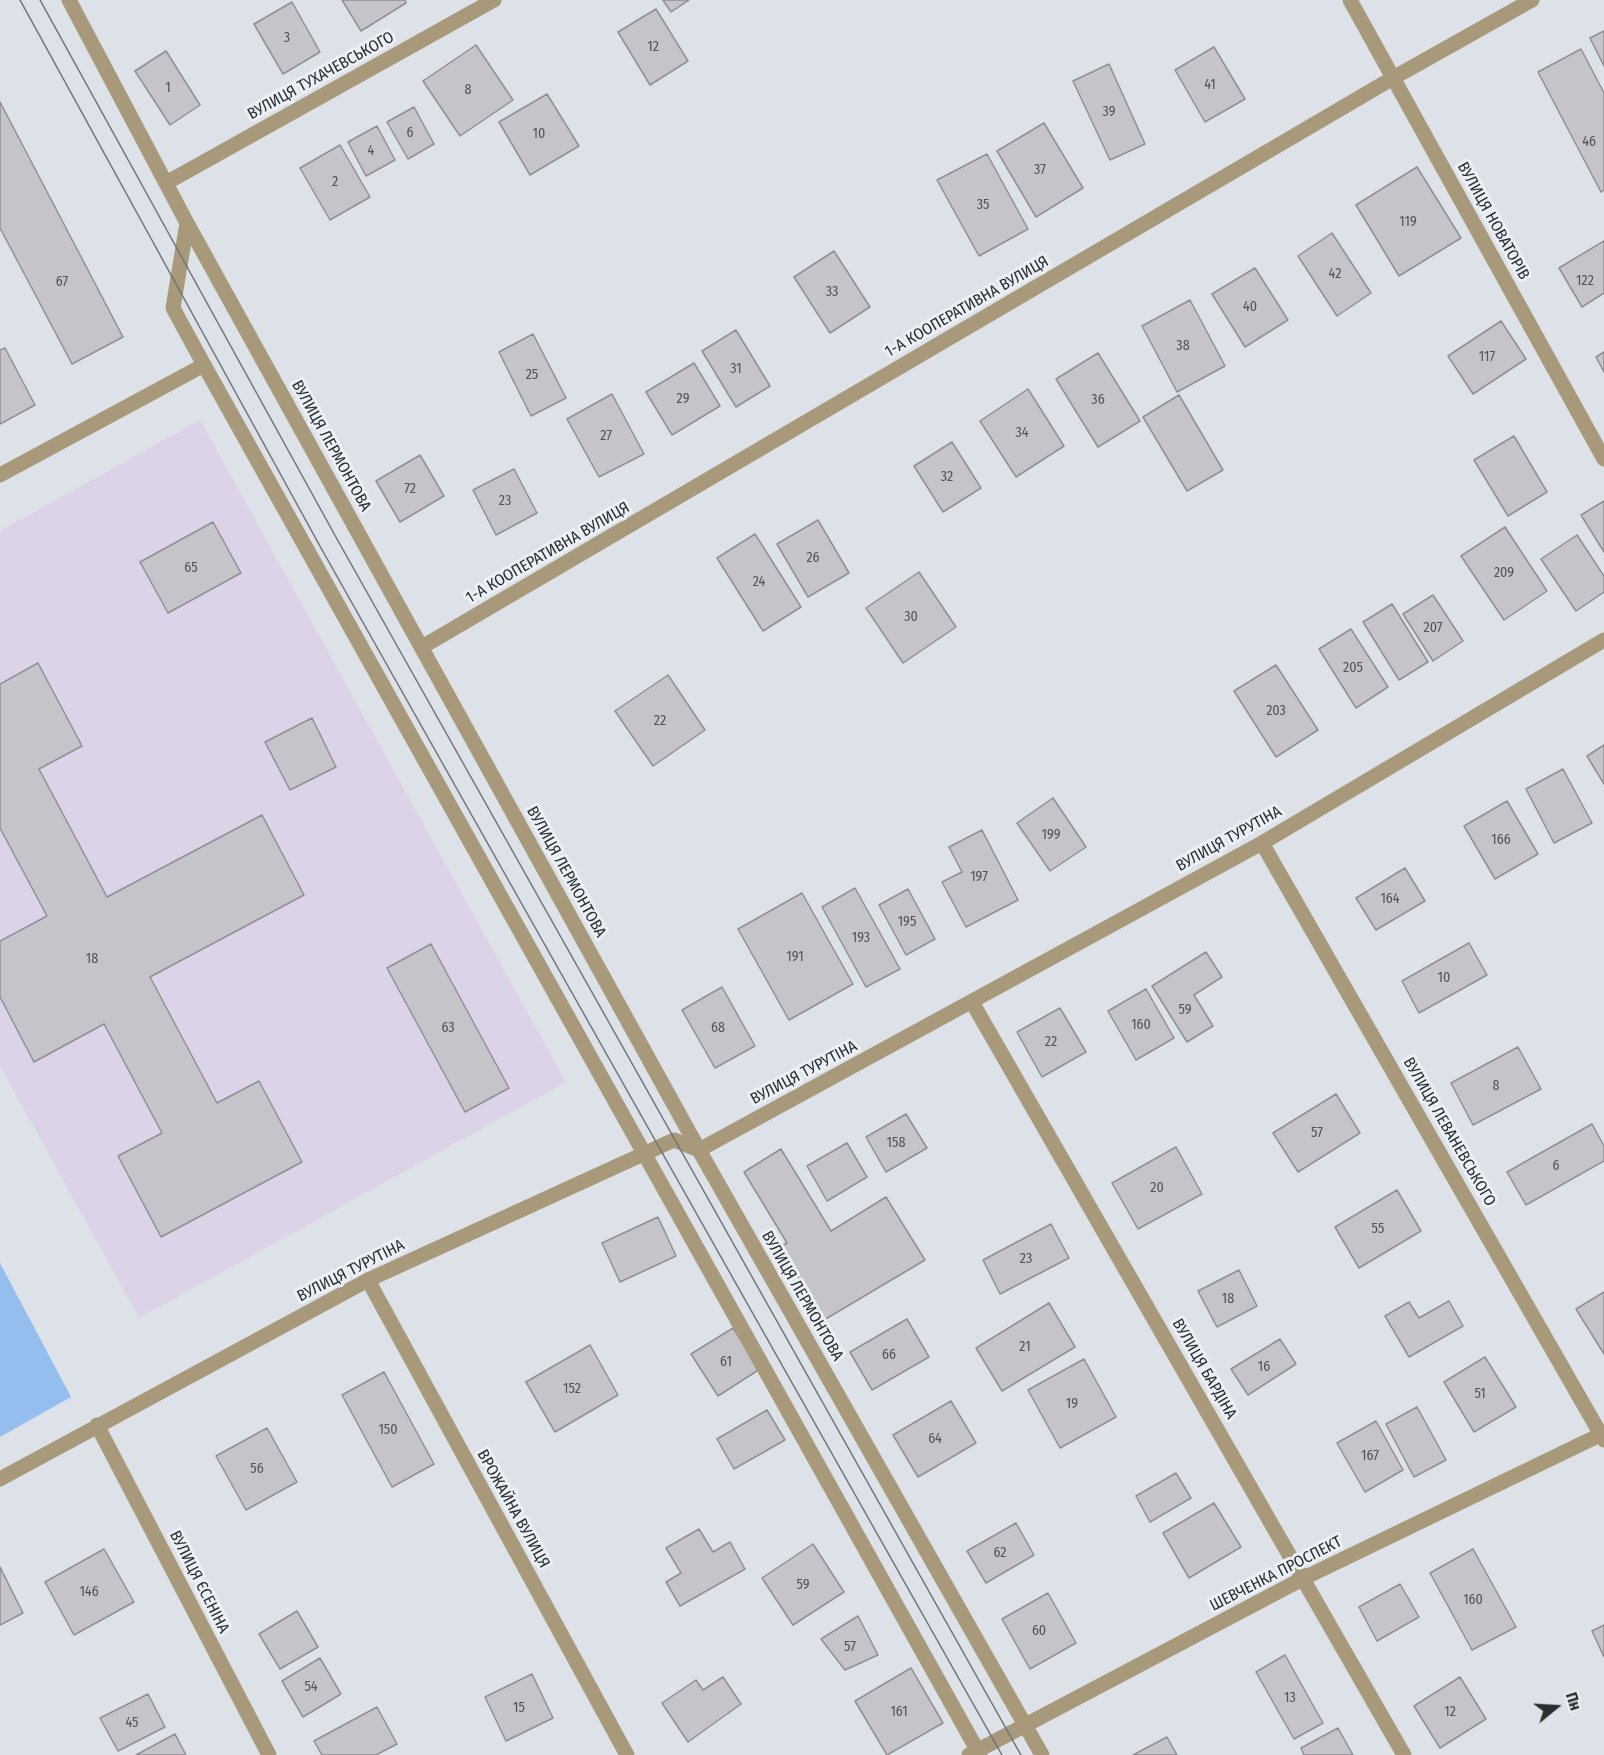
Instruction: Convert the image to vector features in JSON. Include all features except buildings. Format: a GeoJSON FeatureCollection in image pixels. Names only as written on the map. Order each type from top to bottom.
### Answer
{"type":"FeatureCollection","features":[{"type":"Feature","properties":{"kind":"street","name":"ВУЛИЦЯ ЛЕРМОНТОВА"},"geometry":{"type":"LineString","coordinates":[[69,0],[187,223],[699,1150],[1042,1755]]}},
{"type":"Feature","properties":{"kind":"street","name":"ВУЛИЦЯ ТУХАЧЕВСЬКОГО"},"geometry":{"type":"LineString","coordinates":[[166,183],[495,0]]}},
{"type":"Feature","properties":{"kind":"street","name":"ВУЛИЦЯ НОВАТОРІВ"},"geometry":{"type":"LineString","coordinates":[[1350,0],[1604,459]]}},
{"type":"Feature","properties":{"kind":"street","name":"1-А КООПЕРАТИВНА ВУЛИЦЯ"},"geometry":{"type":"LineString","coordinates":[[422,647],[1393,78],[1532,0]]}},
{"type":"Feature","properties":{"kind":"street"},"geometry":{"type":"LineString","coordinates":[[187,223],[173,308],[976,1753]]}},
{"type":"Feature","properties":{"kind":"street"},"geometry":{"type":"LineString","coordinates":[[0,475],[204,365]]}},
{"type":"Feature","properties":{"kind":"street","name":"ВУЛИЦЯ ТУРУТІНА"},"geometry":{"type":"LineString","coordinates":[[0,1479],[368,1280],[674,1140],[699,1150],[1262,843],[1604,640]]}},
{"type":"Feature","properties":{"kind":"street","name":"ВУЛИЦЯ ЛЕВАНЕВСЬКОГО"},"geometry":{"type":"LineString","coordinates":[[1262,843],[1603,1436]]}},
{"type":"Feature","properties":{"kind":"street","name":"ВУЛИЦЯ БАРДІНА"},"geometry":{"type":"LineString","coordinates":[[972,1002],[1404,1755]]}},
{"type":"Feature","properties":{"kind":"street","name":"ВРОЖАЙНА ВУЛИЦЯ"},"geometry":{"type":"LineString","coordinates":[[368,1280],[627,1755]]}},
{"type":"Feature","properties":{"kind":"street","name":"ВУЛИЦЯ ЄСЕНІНА"},"geometry":{"type":"LineString","coordinates":[[97,1425],[269,1755]]}},
{"type":"Feature","properties":{"kind":"street","name":"ШЕВЧЕНКА ПРОСПЕКТ"},"geometry":{"type":"LineString","coordinates":[[976,1753],[1304,1578],[1603,1436]]}},
{"type":"Feature","properties":{"kind":"shaded area"},"geometry":{"type":"Polygon","coordinates":[[[200,420],[566,1082],[139,1318],[0,1066],[0,531],[200,420]]]}},
{"type":"Feature","properties":{"kind":"shaded area"},"geometry":{"type":"Polygon","coordinates":[[[0,1263],[71,1397],[0,1437],[0,1263]]]}},
{"type":"Feature","properties":{"kind":"tram line"},"geometry":{"type":"LineString","coordinates":[[20,0],[321,548],[1002,1755]]}},
{"type":"Feature","properties":{"kind":"tram line"},"geometry":{"type":"LineString","coordinates":[[40,0],[337,539],[1021,1755]]}}]}
